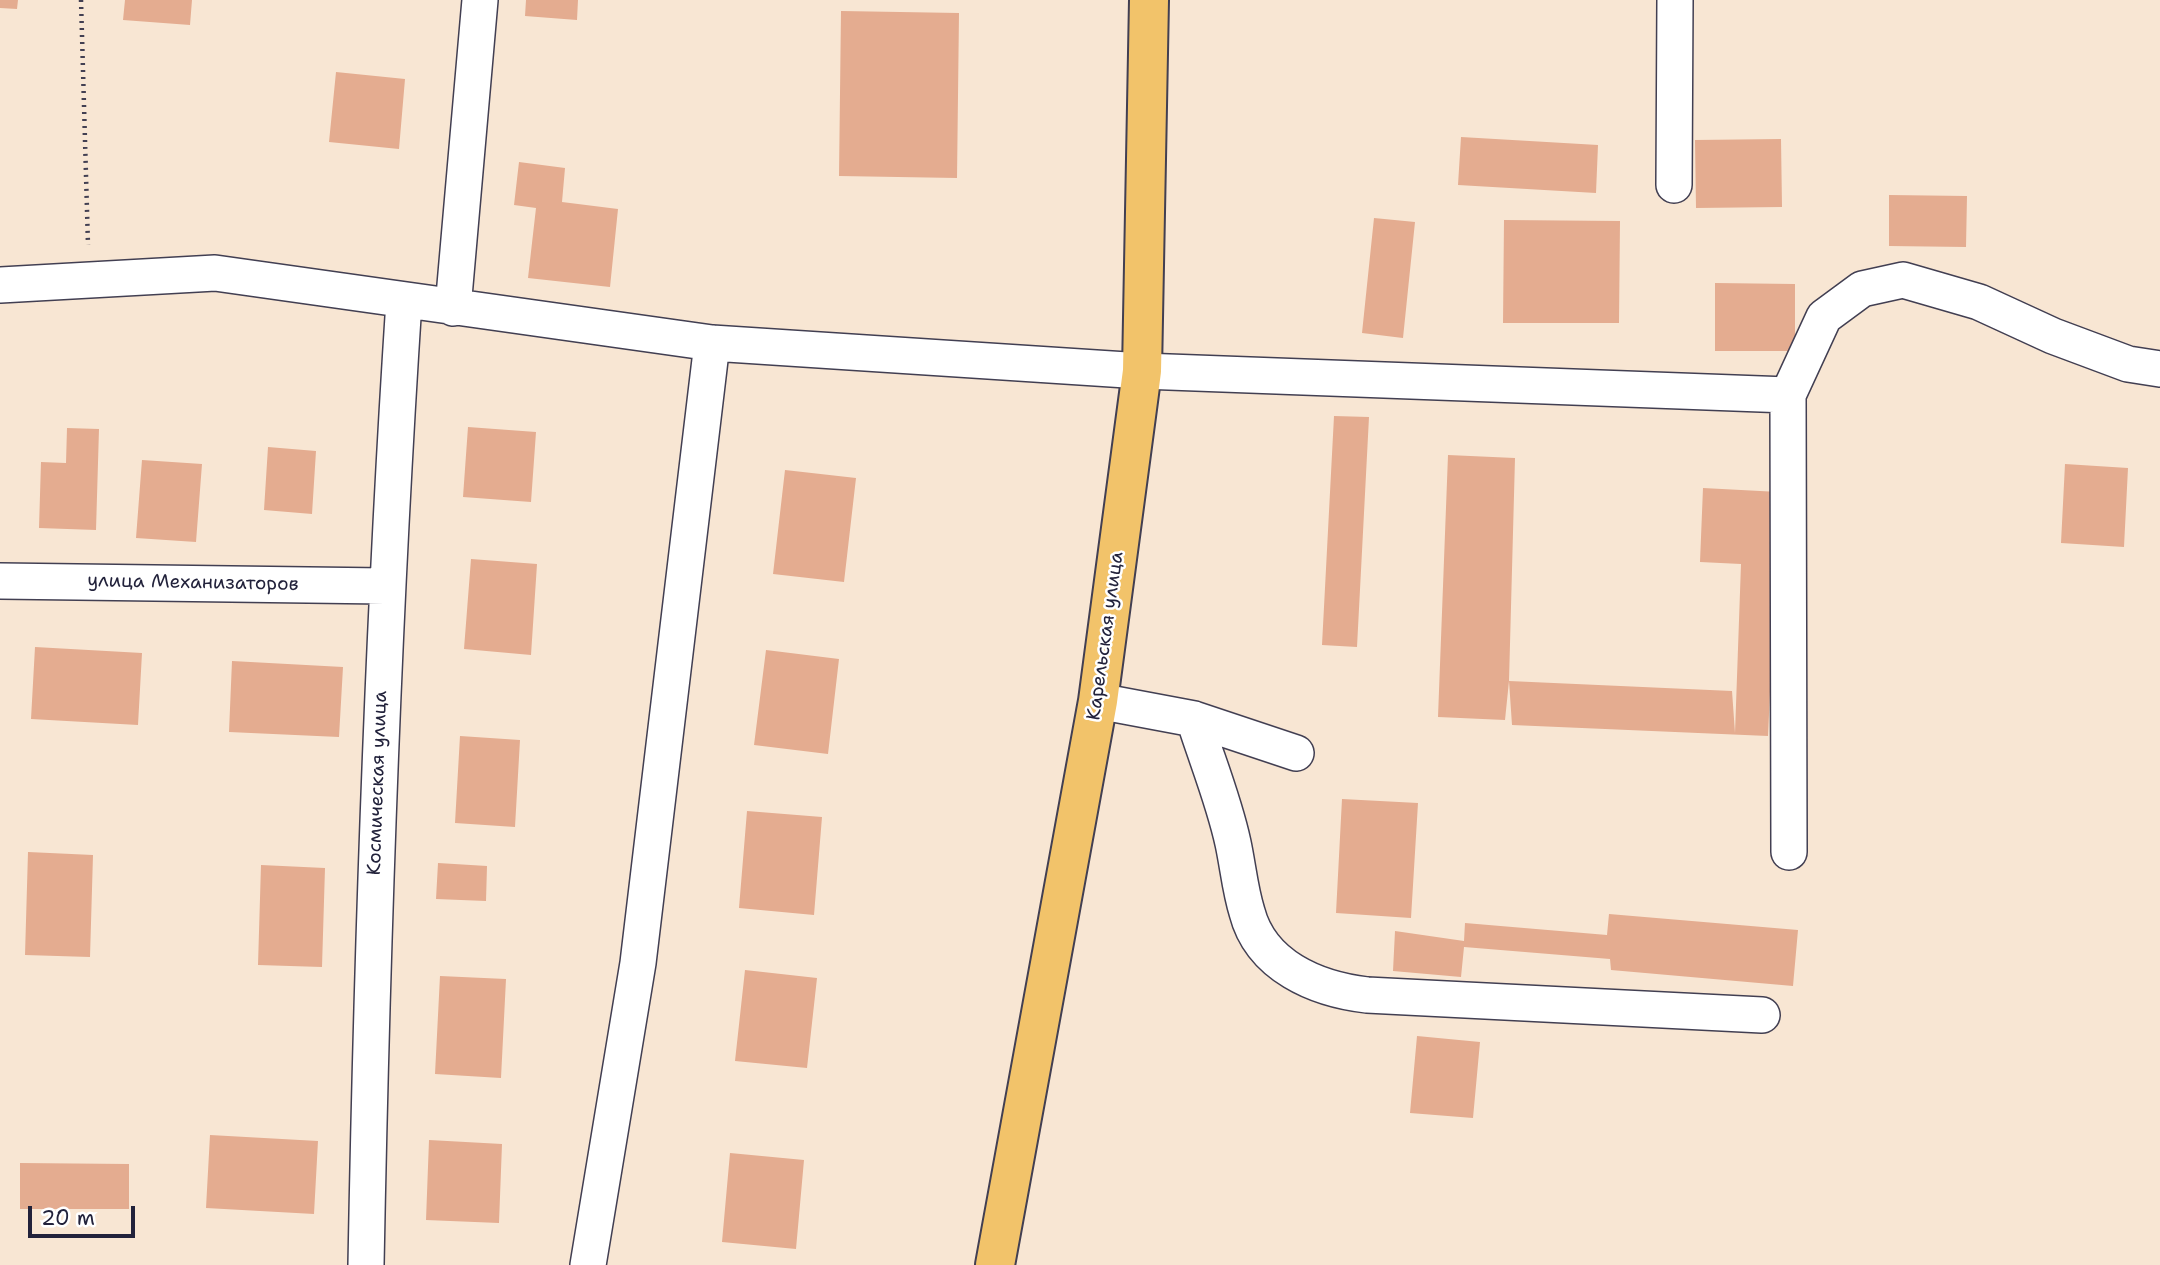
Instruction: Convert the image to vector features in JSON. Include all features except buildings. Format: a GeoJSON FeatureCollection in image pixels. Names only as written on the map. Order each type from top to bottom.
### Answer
{"type":"FeatureCollection","features":[{"type":"Feature","properties":{"kind":"main road","name":"Карельская улица"},"geometry":{"type":"LineString","coordinates":[[995,1265],[1098,701],[1142,372],[1149,0]]}},
{"type":"Feature","properties":{"kind":"street"},"geometry":{"type":"LineString","coordinates":[[453,309],[480,0]]}},
{"type":"Feature","properties":{"kind":"street"},"geometry":{"type":"LineString","coordinates":[[1674,185],[1675,0]]}},
{"type":"Feature","properties":{"kind":"street"},"geometry":{"type":"LineString","coordinates":[[0,285],[215,273],[453,309],[712,343],[1142,372],[1788,395]]}},
{"type":"Feature","properties":{"kind":"street"},"geometry":{"type":"LineString","coordinates":[[1790,852],[1788,395],[1824,317],[1862,289],[1903,280],[1979,302],[2053,336],[2128,364],[2160,369]]}},
{"type":"Feature","properties":{"kind":"street","name":"Космическая улица"},"geometry":{"type":"LineString","coordinates":[[366,1265],[372,954],[386,586],[404,301]]}},
{"type":"Feature","properties":{"kind":"street"},"geometry":{"type":"LineString","coordinates":[[588,1265],[638,963],[712,343]]}},
{"type":"Feature","properties":{"kind":"street","name":"улица Механизаторов"},"geometry":{"type":"LineString","coordinates":[[0,581],[386,586]]}},
{"type":"Feature","properties":{"kind":"street"},"geometry":{"type":"LineString","coordinates":[[1098,701],[1194,719],[1296,753]]}},
{"type":"Feature","properties":{"kind":"street"},"geometry":{"type":"LineString","coordinates":[[1194,719],[1233,841],[1247,914],[1263,948],[1284,967],[1341,992],[1367,995],[1762,1015]]}},
{"type":"Feature","properties":{"kind":"path"},"geometry":{"type":"LineString","coordinates":[[81,0],[89,278]]}}]}
